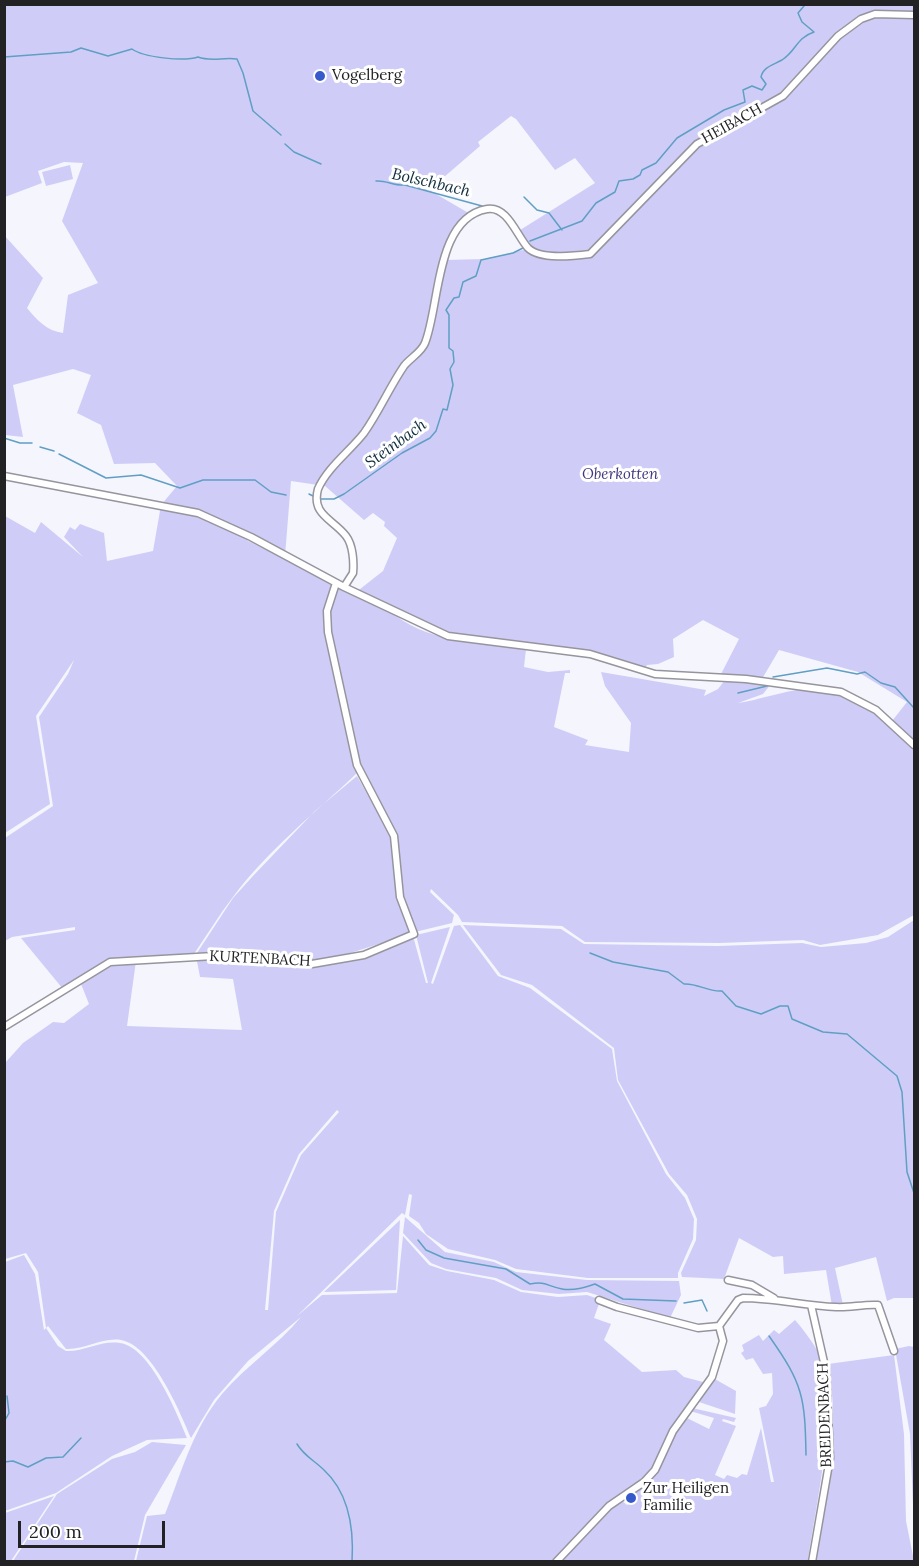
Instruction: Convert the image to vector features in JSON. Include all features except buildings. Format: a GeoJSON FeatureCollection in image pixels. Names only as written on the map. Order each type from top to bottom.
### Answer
{"type":"FeatureCollection","features":[{"type":"Feature","properties":{"kind":"street","name":"HEIBACH"},"geometry":{"type":"LineString","coordinates":[[344,587],[353,573],[351,548],[344,534],[322,516],[317,504],[317,493],[323,480],[370,423],[406,364],[423,346],[447,247],[469,217],[492,209],[497,210],[518,231],[528,248],[555,256],[571,257],[590,254],[697,144],[783,96],[838,36],[861,19],[875,14],[915,15]]}},
{"type":"Feature","properties":{"kind":"street"},"geometry":{"type":"LineString","coordinates":[[4,476],[198,513],[344,587],[448,636],[594,655],[642,671],[662,675],[746,679],[829,690],[851,696],[872,707],[898,727],[915,745]]}},
{"type":"Feature","properties":{"kind":"street","name":"KURTENBACH"},"geometry":{"type":"LineString","coordinates":[[4,1027],[110,962],[214,956],[312,964],[364,955],[414,934],[400,897],[394,836],[357,765],[328,632],[327,612],[336,583]]}},
{"type":"Feature","properties":{"kind":"street"},"geometry":{"type":"LineString","coordinates":[[728,1280],[753,1286],[776,1299]]}},
{"type":"Feature","properties":{"kind":"street"},"geometry":{"type":"LineString","coordinates":[[599,1300],[617,1307],[698,1328],[719,1326],[738,1300],[743,1298],[776,1299],[838,1308],[863,1304],[878,1305],[894,1351]]}},
{"type":"Feature","properties":{"kind":"street","name":"BREIDENBACH"},"geometry":{"type":"LineString","coordinates":[[811,1305],[826,1371],[830,1458],[812,1562]]}},
{"type":"Feature","properties":{"kind":"street"},"geometry":{"type":"LineString","coordinates":[[556,1562],[609,1506],[644,1482],[655,1470],[673,1431],[712,1377],[723,1341],[719,1326]]}},
{"type":"Feature","properties":{"kind":"green space","name":"Oberkotten"},"geometry":{"type":"Polygon","coordinates":[[[5,5],[914,5],[914,743],[892,721],[907,702],[858,672],[779,650],[762,679],[720,676],[739,639],[703,620],[673,639],[674,657],[658,664],[647,665],[643,671],[599,655],[454,636],[388,609],[419,629],[436,635],[526,649],[524,667],[548,672],[570,670],[570,673],[565,673],[554,727],[588,740],[585,745],[629,752],[631,723],[605,686],[601,672],[706,690],[704,696],[718,689],[725,680],[771,684],[763,694],[738,703],[790,691],[814,689],[847,697],[863,705],[891,725],[914,750],[914,915],[878,935],[820,945],[803,940],[719,943],[585,942],[562,926],[462,922],[458,915],[431,889],[430,892],[454,915],[452,923],[415,932],[403,898],[397,839],[364,779],[349,730],[357,773],[261,863],[228,904],[194,954],[110,960],[63,989],[21,938],[75,930],[75,927],[12,937],[5,941],[5,838],[53,806],[39,717],[68,674],[74,660],[36,716],[50,804],[5,833],[5,516],[35,533],[41,522],[83,557],[64,537],[70,527],[75,530],[80,524],[104,533],[107,561],[153,551],[161,505],[177,486],[155,463],[114,464],[101,425],[77,413],[91,375],[73,369],[13,385],[23,437],[5,435],[4,235],[43,278],[27,308],[39,321],[52,330],[63,333],[68,295],[98,283],[62,221],[83,163],[64,162],[38,171],[42,183],[5,197],[5,5]],[[511,116],[478,142],[480,146],[429,190],[472,215],[450,245],[444,260],[485,259],[527,249],[517,232],[595,183],[575,158],[555,170],[516,119],[511,116]],[[291,481],[285,556],[242,533],[248,541],[355,593],[383,571],[397,538],[384,526],[385,522],[373,513],[364,520],[325,486],[291,481]]]}},
{"type":"Feature","properties":{"kind":"green space"},"geometry":{"type":"Polygon","coordinates":[[[70,165],[73,179],[46,186],[42,172],[70,165]]]}},
{"type":"Feature","properties":{"kind":"green space"},"geometry":{"type":"Polygon","coordinates":[[[357,776],[391,836],[397,901],[413,933],[341,956],[315,960],[197,953],[233,898],[315,811],[357,776]]]}},
{"type":"Feature","properties":{"kind":"green space"},"geometry":{"type":"Polygon","coordinates":[[[914,920],[914,1298],[894,1298],[887,1301],[876,1257],[835,1268],[843,1305],[832,1306],[826,1270],[784,1274],[783,1256],[773,1257],[739,1238],[724,1279],[682,1277],[681,1273],[696,1240],[697,1219],[687,1195],[669,1174],[618,1080],[614,1048],[532,985],[501,975],[463,925],[561,929],[584,944],[718,946],[802,943],[821,947],[866,943],[888,937],[914,920]]]}},
{"type":"Feature","properties":{"kind":"green space"},"geometry":{"type":"Polygon","coordinates":[[[460,925],[498,976],[530,988],[612,1049],[617,1081],[666,1174],[685,1198],[694,1219],[693,1239],[678,1278],[588,1278],[516,1269],[495,1260],[448,1249],[426,1234],[419,1223],[409,1216],[412,1195],[409,1194],[405,1215],[402,1213],[297,1316],[322,1295],[397,1293],[403,1236],[429,1265],[447,1271],[494,1280],[521,1292],[558,1297],[587,1295],[619,1306],[600,1301],[594,1318],[611,1324],[604,1340],[642,1372],[676,1370],[684,1377],[707,1383],[651,1472],[613,1500],[553,1561],[136,1561],[147,1516],[165,1514],[195,1437],[212,1408],[231,1384],[301,1317],[248,1361],[214,1400],[191,1438],[180,1412],[154,1366],[132,1345],[121,1340],[114,1340],[66,1349],[48,1326],[46,1328],[38,1272],[26,1253],[5,1259],[5,1063],[23,1043],[53,1022],[64,1023],[89,1004],[81,984],[65,990],[105,965],[136,961],[127,1026],[242,1030],[233,979],[200,977],[196,956],[312,966],[357,958],[413,936],[426,983],[428,983],[416,935],[450,927],[431,983],[433,984],[454,926],[460,925]],[[337,1110],[299,1154],[274,1211],[265,1310],[268,1310],[276,1212],[301,1155],[339,1112],[337,1110]]]}},
{"type":"Feature","properties":{"kind":"green space"},"geometry":{"type":"Polygon","coordinates":[[[405,1217],[445,1252],[494,1262],[516,1272],[587,1280],[679,1281],[681,1295],[670,1318],[587,1292],[559,1294],[522,1290],[496,1278],[446,1269],[431,1263],[403,1233],[405,1217]]]}},
{"type":"Feature","properties":{"kind":"green space"},"geometry":{"type":"Polygon","coordinates":[[[400,1220],[396,1290],[324,1292],[400,1220]]]}},
{"type":"Feature","properties":{"kind":"green space"},"geometry":{"type":"Polygon","coordinates":[[[24,1255],[35,1274],[44,1330],[46,1328],[58,1346],[66,1351],[113,1343],[131,1347],[152,1368],[177,1413],[187,1438],[147,1440],[112,1456],[56,1493],[5,1511],[5,1262],[24,1255]]]}},
{"type":"Feature","properties":{"kind":"green space"},"geometry":{"type":"Polygon","coordinates":[[[795,1320],[817,1350],[824,1369],[827,1394],[824,1453],[808,1561],[558,1562],[601,1515],[621,1500],[627,1505],[636,1496],[633,1492],[655,1473],[665,1455],[669,1440],[685,1417],[709,1429],[714,1418],[690,1411],[692,1408],[736,1418],[734,1422],[723,1419],[722,1421],[736,1426],[715,1475],[724,1479],[727,1475],[737,1478],[742,1474],[747,1475],[761,1428],[771,1482],[774,1482],[759,1408],[766,1406],[773,1394],[772,1373],[763,1374],[753,1358],[746,1360],[741,1353],[744,1351],[742,1345],[759,1335],[763,1341],[774,1330],[779,1334],[795,1320]]]}},
{"type":"Feature","properties":{"kind":"green space"},"geometry":{"type":"Polygon","coordinates":[[[914,1347],[914,1529],[910,1434],[895,1349],[914,1347]]]}},
{"type":"Feature","properties":{"kind":"green space"},"geometry":{"type":"Polygon","coordinates":[[[894,1355],[904,1434],[906,1521],[914,1561],[813,1562],[827,1488],[832,1439],[832,1389],[828,1364],[894,1355]]]}},
{"type":"Feature","properties":{"kind":"green space"},"geometry":{"type":"Polygon","coordinates":[[[713,1378],[736,1391],[735,1414],[699,1402],[713,1378]]]}},
{"type":"Feature","properties":{"kind":"green space"},"geometry":{"type":"Polygon","coordinates":[[[152,1442],[186,1445],[145,1515],[134,1561],[13,1561],[57,1494],[112,1459],[135,1452],[152,1442]]]}},
{"type":"Feature","properties":{"kind":"green space"},"geometry":{"type":"Polygon","coordinates":[[[54,1496],[11,1561],[5,1561],[5,1513],[54,1496]]]}},
{"type":"Feature","properties":{"kind":"waterway","name":"Steinbach"},"geometry":{"type":"LineString","coordinates":[[530,241],[582,221],[596,203],[615,192],[619,181],[633,179],[640,175],[642,170],[656,163],[677,138],[724,110],[745,102],[743,90],[752,86],[762,90],[766,84],[761,77],[764,71],[782,60],[800,41],[814,32],[802,22],[798,13],[804,6]]}},
{"type":"Feature","properties":{"kind":"waterway","name":"Bolschbach"},"geometry":{"type":"LineString","coordinates":[[4,57],[71,52],[81,48],[108,56],[132,49],[164,58],[237,59],[253,111],[281,135]]}},
{"type":"Feature","properties":{"kind":"waterway","name":"Bolschbach"},"geometry":{"type":"LineString","coordinates":[[285,144],[294,152],[321,164]]}},
{"type":"Feature","properties":{"kind":"waterway","name":"Bolschbach"},"geometry":{"type":"LineString","coordinates":[[376,181],[405,185],[482,206]]}},
{"type":"Feature","properties":{"kind":"waterway","name":"Bolschbach"},"geometry":{"type":"LineString","coordinates":[[524,197],[537,210],[549,213],[562,230]]}},
{"type":"Feature","properties":{"kind":"waterway","name":"Steinbach"},"geometry":{"type":"LineString","coordinates":[[321,499],[334,499],[344,494],[402,453],[430,438],[436,431],[443,409],[447,410],[453,385],[450,369],[454,362],[453,351],[449,348],[449,315],[446,310],[454,298],[459,297],[463,282],[476,276],[481,260],[513,253],[523,248]]}},
{"type":"Feature","properties":{"kind":"waterway","name":"Steinbach"},"geometry":{"type":"LineString","coordinates":[[4,438],[20,443],[32,443]]}},
{"type":"Feature","properties":{"kind":"waterway","name":"Steinbach"},"geometry":{"type":"LineString","coordinates":[[40,447],[54,451]]}},
{"type":"Feature","properties":{"kind":"waterway","name":"Steinbach"},"geometry":{"type":"LineString","coordinates":[[59,454],[106,478],[141,475],[180,488],[203,480],[255,480],[271,492],[286,495]]}},
{"type":"Feature","properties":{"kind":"waterway","name":"Steinbach"},"geometry":{"type":"LineString","coordinates":[[309,494],[313,496]]}},
{"type":"Feature","properties":{"kind":"waterway"},"geometry":{"type":"LineString","coordinates":[[773,677],[827,668],[857,674],[865,672],[881,683],[895,687],[914,708]]}},
{"type":"Feature","properties":{"kind":"waterway"},"geometry":{"type":"LineString","coordinates":[[738,693],[767,686]]}},
{"type":"Feature","properties":{"kind":"waterway"},"geometry":{"type":"LineString","coordinates":[[590,953],[613,962],[668,972],[684,984],[722,991],[736,1006],[761,1014],[780,1006],[788,1006],[792,1019],[823,1032],[847,1034],[897,1076],[902,1092],[907,1172],[914,1193]]}},
{"type":"Feature","properties":{"kind":"waterway"},"geometry":{"type":"LineString","coordinates":[[914,1232],[914,1240]]}},
{"type":"Feature","properties":{"kind":"waterway"},"geometry":{"type":"LineString","coordinates":[[418,1240],[426,1250],[444,1258],[506,1269],[530,1284],[543,1283],[570,1290],[595,1284],[623,1299],[676,1301]]}},
{"type":"Feature","properties":{"kind":"waterway"},"geometry":{"type":"LineString","coordinates":[[684,1303],[702,1300],[707,1311]]}},
{"type":"Feature","properties":{"kind":"waterway"},"geometry":{"type":"LineString","coordinates":[[769,1336],[789,1367],[800,1392],[805,1419],[806,1455]]}},
{"type":"Feature","properties":{"kind":"waterway"},"geometry":{"type":"LineString","coordinates":[[4,1422],[9,1413],[7,1396]]}},
{"type":"Feature","properties":{"kind":"waterway"},"geometry":{"type":"LineString","coordinates":[[4,1462],[13,1461],[28,1467],[46,1458],[63,1457],[81,1438]]}},
{"type":"Feature","properties":{"kind":"waterway","name":"BREIDENBACH"},"geometry":{"type":"LineString","coordinates":[[297,1444],[333,1479],[340,1490],[351,1525],[352,1562]]}},
{"type":"Feature","properties":{"kind":"place","name":"Vogelberg"},"geometry":{"type":"Point","coordinates":[320,76]}},
{"type":"Feature","properties":{"kind":"place","name":"Zur Heiligen Familie"},"geometry":{"type":"Point","coordinates":[631,1498]}}]}
